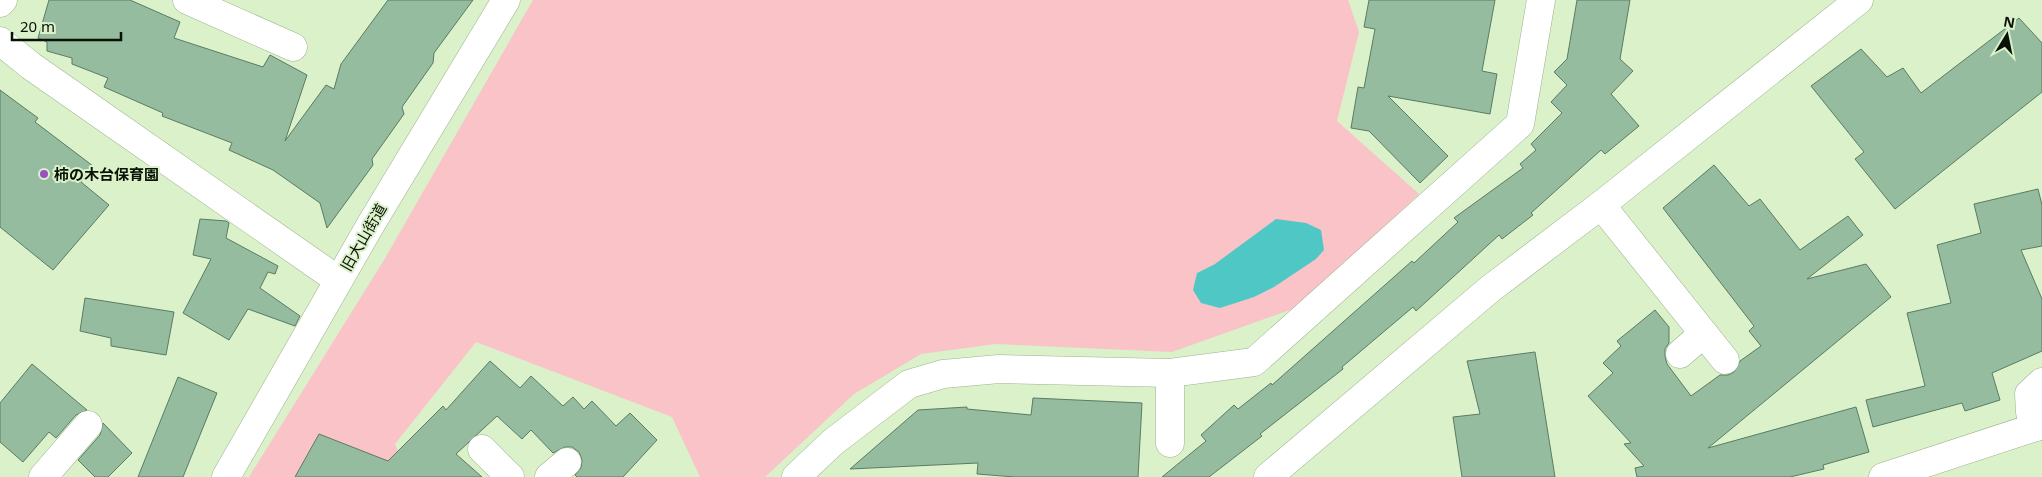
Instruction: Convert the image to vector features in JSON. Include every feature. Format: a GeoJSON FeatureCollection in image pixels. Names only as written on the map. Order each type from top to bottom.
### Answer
{"type":"FeatureCollection","features":[{"type":"Feature","properties":{"kind":"street"},"geometry":{"type":"LineString","coordinates":[[0,4],[3,0]]}},
{"type":"Feature","properties":{"kind":"street"},"geometry":{"type":"LineString","coordinates":[[187,0],[292,47]]}},
{"type":"Feature","properties":{"kind":"street","name":"旧大山街道"},"geometry":{"type":"LineString","coordinates":[[226,477],[338,280],[506,0]]}},
{"type":"Feature","properties":{"kind":"street"},"geometry":{"type":"LineString","coordinates":[[796,477],[832,442],[909,384],[943,374],[998,370],[1170,373],[1254,362],[1520,124],[1542,0]]}},
{"type":"Feature","properties":{"kind":"street"},"geometry":{"type":"LineString","coordinates":[[1268,477],[1490,289],[1601,205],[1859,0]]}},
{"type":"Feature","properties":{"kind":"street"},"geometry":{"type":"LineString","coordinates":[[0,41],[31,66],[338,280]]}},
{"type":"Feature","properties":{"kind":"street"},"geometry":{"type":"LineString","coordinates":[[1601,205],[1725,360]]}},
{"type":"Feature","properties":{"kind":"street"},"geometry":{"type":"LineString","coordinates":[[1680,354],[1703,334]]}},
{"type":"Feature","properties":{"kind":"street"},"geometry":{"type":"LineString","coordinates":[[1170,373],[1170,443]]}},
{"type":"Feature","properties":{"kind":"street"},"geometry":{"type":"LineString","coordinates":[[1883,477],[2039,426],[2030,412],[2029,394],[2042,382]]}},
{"type":"Feature","properties":{"kind":"street"},"geometry":{"type":"LineString","coordinates":[[48,475],[88,425]]}},
{"type":"Feature","properties":{"kind":"street"},"geometry":{"type":"LineString","coordinates":[[482,449],[510,477]]}},
{"type":"Feature","properties":{"kind":"shaded area"},"geometry":{"type":"Polygon","coordinates":[[[533,0],[1348,0],[1359,32],[1337,121],[1419,194],[1298,307],[1172,352],[996,344],[921,354],[854,394],[765,477],[700,477],[672,417],[476,342],[395,444],[407,477],[249,477],[384,260],[533,0]],[[1215,264],[1197,273],[1220,308],[1229,305],[1215,264]]]}},
{"type":"Feature","properties":{"kind":"water"},"geometry":{"type":"Polygon","coordinates":[[[1276,219],[1306,223],[1321,230],[1324,250],[1316,259],[1274,287],[1254,297],[1220,308],[1201,303],[1193,290],[1197,273],[1215,264],[1276,219]]]}},
{"type":"Feature","properties":{"kind":"building"},"geometry":{"type":"Polygon","coordinates":[[[49,0],[130,0],[180,22],[174,38],[263,67],[270,55],[307,75],[285,141],[326,85],[334,89],[341,64],[388,0],[473,0],[434,53],[433,63],[402,107],[404,114],[372,159],[373,165],[327,228],[320,203],[273,170],[229,150],[232,143],[162,116],[163,113],[104,87],[108,78],[72,64],[72,58],[47,51],[47,42],[38,38],[49,0]]]}},
{"type":"Feature","properties":{"kind":"building"},"geometry":{"type":"Polygon","coordinates":[[[1369,0],[1495,0],[1482,71],[1497,74],[1490,114],[1388,96],[1448,156],[1420,183],[1369,131],[1351,128],[1358,87],[1364,88],[1375,29],[1364,27],[1369,0]]]}},
{"type":"Feature","properties":{"kind":"building"},"geometry":{"type":"Polygon","coordinates":[[[1577,0],[1630,0],[1620,59],[1633,71],[1611,94],[1639,126],[1605,154],[1601,150],[1531,213],[1533,215],[1502,239],[1499,235],[1416,311],[1413,307],[1342,367],[1343,369],[1209,477],[1162,477],[1206,441],[1201,435],[1234,405],[1238,409],[1271,383],[1272,385],[1412,261],[1414,263],[1458,222],[1454,218],[1523,168],[1520,164],[1536,150],[1531,144],[1562,113],[1551,102],[1567,85],[1554,72],[1567,59],[1577,0]]]}},
{"type":"Feature","properties":{"kind":"building"},"geometry":{"type":"Polygon","coordinates":[[[2019,18],[2042,43],[2042,92],[1895,209],[1855,159],[1864,152],[1811,86],[1861,49],[1887,77],[1903,68],[1921,93],[2019,18]]]}},
{"type":"Feature","properties":{"kind":"building","name":"柿の木台保育園"},"geometry":{"type":"Polygon","coordinates":[[[0,90],[38,118],[35,122],[93,166],[81,182],[109,205],[53,270],[0,227],[0,90]]]}},
{"type":"Feature","properties":{"kind":"building"},"geometry":{"type":"Polygon","coordinates":[[[1714,165],[1749,206],[1760,199],[1800,250],[1848,216],[1863,235],[1807,279],[1866,264],[1891,297],[1708,448],[1856,407],[1869,452],[1823,465],[1824,469],[1790,477],[1637,477],[1635,468],[1644,466],[1624,444],[1631,443],[1588,396],[1613,373],[1603,363],[1621,346],[1617,341],[1655,310],[1669,327],[1669,343],[1665,349],[1667,364],[1691,396],[1720,375],[1728,375],[1734,372],[1740,361],[1761,346],[1749,331],[1754,326],[1663,208],[1714,165]]]}},
{"type":"Feature","properties":{"kind":"building"},"geometry":{"type":"Polygon","coordinates":[[[2038,189],[2042,205],[2042,246],[2021,250],[2042,299],[2042,351],[1992,373],[2000,400],[1965,411],[1962,403],[1873,427],[1866,400],[1925,386],[1907,313],[1951,303],[1937,245],[1981,233],[1974,204],[2038,189]]]}},
{"type":"Feature","properties":{"kind":"building"},"geometry":{"type":"Polygon","coordinates":[[[200,219],[226,221],[229,223],[226,238],[278,266],[275,274],[268,272],[260,288],[300,316],[295,326],[248,309],[229,340],[183,313],[211,259],[193,255],[200,219]]]}},
{"type":"Feature","properties":{"kind":"building"},"geometry":{"type":"Polygon","coordinates":[[[85,298],[174,312],[166,355],[111,346],[111,338],[80,331],[85,298]]]}},
{"type":"Feature","properties":{"kind":"building"},"geometry":{"type":"Polygon","coordinates":[[[1535,352],[1555,477],[1462,477],[1453,417],[1480,414],[1467,361],[1535,352]]]}},
{"type":"Feature","properties":{"kind":"building"},"geometry":{"type":"Polygon","coordinates":[[[490,361],[520,388],[531,376],[563,406],[573,397],[584,409],[592,401],[616,426],[630,413],[657,440],[623,477],[577,477],[575,475],[581,468],[582,460],[579,452],[572,447],[565,447],[553,453],[531,430],[522,439],[497,416],[456,454],[482,477],[295,477],[319,434],[388,461],[443,406],[446,410],[490,361]]]}},
{"type":"Feature","properties":{"kind":"building"},"geometry":{"type":"Polygon","coordinates":[[[32,364],[87,410],[76,415],[56,438],[49,432],[23,462],[0,442],[0,403],[32,364]]]}},
{"type":"Feature","properties":{"kind":"building"},"geometry":{"type":"Polygon","coordinates":[[[178,377],[217,393],[183,477],[138,477],[178,377]]]}},
{"type":"Feature","properties":{"kind":"building"},"geometry":{"type":"Polygon","coordinates":[[[1033,398],[1142,403],[1138,477],[1015,477],[977,474],[978,463],[850,469],[918,410],[967,407],[967,409],[1031,415],[1033,398]]]}},
{"type":"Feature","properties":{"kind":"building"},"geometry":{"type":"Polygon","coordinates":[[[103,423],[132,453],[108,477],[95,477],[78,460],[100,435],[103,423]]]}},
{"type":"Feature","properties":{"kind":"place","name":"柿の木台保育園"},"geometry":{"type":"Point","coordinates":[44,174]}}]}
